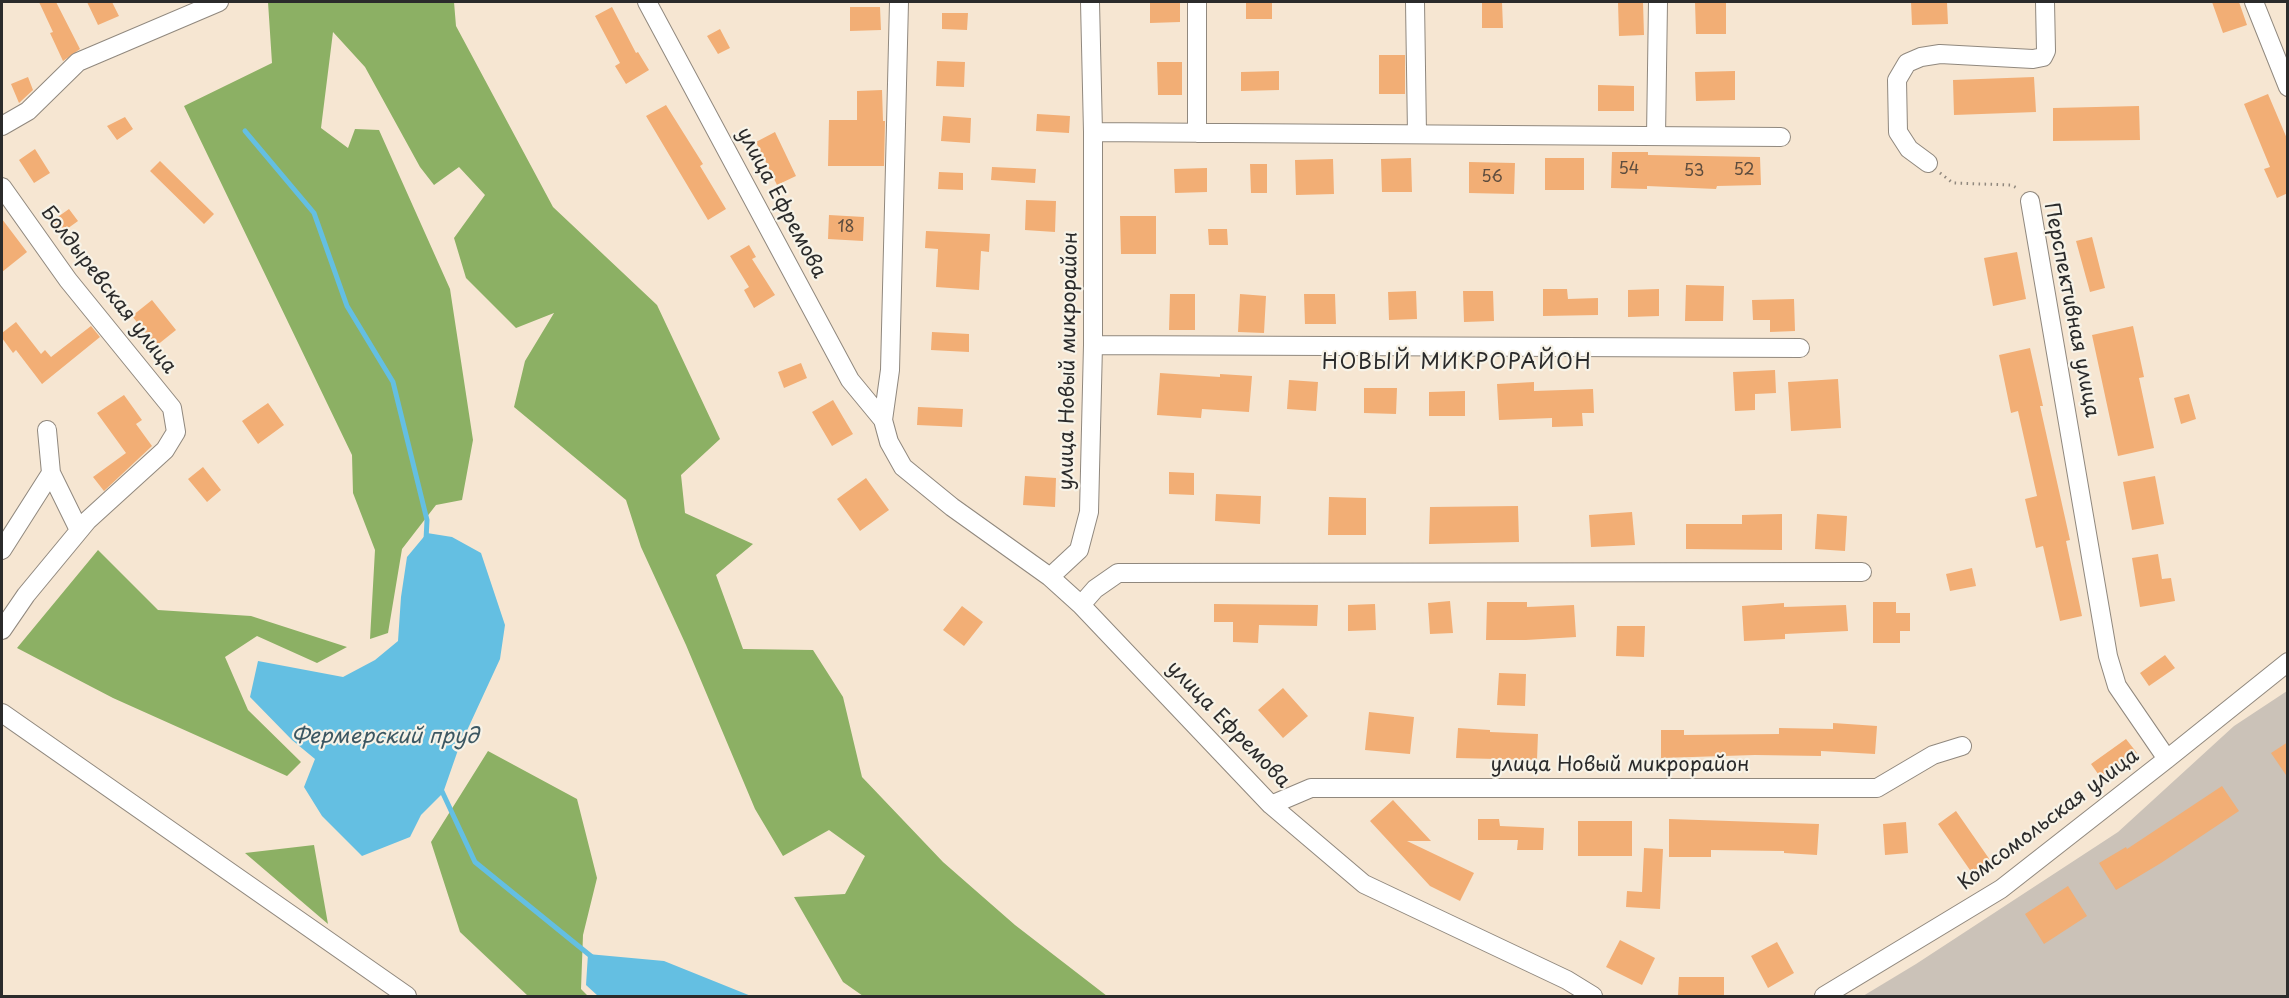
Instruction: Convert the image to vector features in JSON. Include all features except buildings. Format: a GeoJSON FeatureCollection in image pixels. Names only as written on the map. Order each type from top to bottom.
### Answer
{"type":"FeatureCollection","features":[{"type":"Feature","properties":{"kind":"street"},"geometry":{"type":"LineString","coordinates":[[2,126],[28,111],[78,62],[219,2]]}},
{"type":"Feature","properties":{"kind":"street","name":"улица Ефремова"},"geometry":{"type":"LineString","coordinates":[[647,2],[850,381],[884,420]]}},
{"type":"Feature","properties":{"kind":"street","name":"улица Ефремова"},"geometry":{"type":"LineString","coordinates":[[899,2],[890,358],[884,420],[889,442],[903,466],[952,507],[1050,577],[1081,605],[1271,805],[1364,884],[1566,980],[1593,996]]}},
{"type":"Feature","properties":{"kind":"street","name":"улица Новый микрорайон"},"geometry":{"type":"LineString","coordinates":[[1050,577],[1079,550],[1089,512],[1093,345],[1093,132],[1090,2]]}},
{"type":"Feature","properties":{"kind":"street"},"geometry":{"type":"LineString","coordinates":[[1197,2],[1197,133]]}},
{"type":"Feature","properties":{"kind":"street"},"geometry":{"type":"LineString","coordinates":[[1415,2],[1417,134]]}},
{"type":"Feature","properties":{"kind":"street"},"geometry":{"type":"LineString","coordinates":[[1656,136],[1658,2]]}},
{"type":"Feature","properties":{"kind":"street"},"geometry":{"type":"LineString","coordinates":[[1928,163],[1909,149],[1898,132],[1897,80],[1906,63],[1921,57],[1940,54],[2033,59],[2043,57],[2046,51],[2045,2]]}},
{"type":"Feature","properties":{"kind":"street"},"geometry":{"type":"LineString","coordinates":[[2254,2],[2288,87]]}},
{"type":"Feature","properties":{"kind":"street"},"geometry":{"type":"LineString","coordinates":[[1093,132],[1781,137]]}},
{"type":"Feature","properties":{"kind":"street","name":"Болдыревская улица"},"geometry":{"type":"LineString","coordinates":[[2,187],[68,280],[172,408],[176,432],[165,450],[79,530]]}},
{"type":"Feature","properties":{"kind":"street","name":"Перспективная улица"},"geometry":{"type":"LineString","coordinates":[[2030,201],[2108,656],[2117,686],[2167,759]]}},
{"type":"Feature","properties":{"kind":"street"},"geometry":{"type":"LineString","coordinates":[[1093,345],[1800,348]]}},
{"type":"Feature","properties":{"kind":"street"},"geometry":{"type":"LineString","coordinates":[[2,630],[26,595],[79,530],[51,474],[47,430]]}},
{"type":"Feature","properties":{"kind":"street"},"geometry":{"type":"LineString","coordinates":[[2,550],[51,474]]}},
{"type":"Feature","properties":{"kind":"street"},"geometry":{"type":"LineString","coordinates":[[1081,605],[1095,589],[1118,573],[1862,572]]}},
{"type":"Feature","properties":{"kind":"street","name":"Комсомольская улица"},"geometry":{"type":"LineString","coordinates":[[1824,996],[2001,889],[2288,662]]}},
{"type":"Feature","properties":{"kind":"street"},"geometry":{"type":"LineString","coordinates":[[2,713],[407,996]]}},
{"type":"Feature","properties":{"kind":"street","name":"улица Новый микрорайон"},"geometry":{"type":"LineString","coordinates":[[1271,805],[1311,788],[1877,788],[1933,755],[1962,746]]}},
{"type":"Feature","properties":{"kind":"path","name":"Перспективная улица"},"geometry":{"type":"LineString","coordinates":[[1928,163],[1953,183],[2011,185],[2021,190],[2030,201]]}},
{"type":"Feature","properties":{"kind":"shaded area"},"geometry":{"type":"Polygon","coordinates":[[[2287,691],[2287,996],[1863,996],[2118,832],[2234,726],[2287,691]]]}},
{"type":"Feature","properties":{"kind":"green space"},"geometry":{"type":"Polygon","coordinates":[[[268,2],[454,2],[456,26],[553,207],[657,305],[720,439],[681,475],[685,513],[753,544],[716,575],[743,649],[813,650],[843,697],[862,777],[943,862],[1015,925],[1107,996],[863,996],[843,982],[794,897],[845,894],[865,856],[829,830],[783,856],[755,809],[686,645],[641,547],[626,500],[514,407],[525,361],[554,313],[516,328],[466,278],[454,238],[485,195],[459,167],[434,185],[420,167],[365,67],[333,32],[321,128],[348,148],[355,129],[379,130],[450,289],[473,440],[462,500],[436,505],[402,549],[388,633],[370,639],[375,550],[353,493],[352,455],[184,106],[272,63],[268,2]]]}},
{"type":"Feature","properties":{"kind":"green space"},"geometry":{"type":"Polygon","coordinates":[[[98,550],[158,610],[251,616],[347,647],[317,663],[257,636],[225,657],[248,710],[301,762],[287,776],[113,698],[17,648],[98,550]]]}},
{"type":"Feature","properties":{"kind":"green space"},"geometry":{"type":"Polygon","coordinates":[[[488,751],[577,799],[597,878],[583,935],[581,989],[588,996],[528,996],[460,932],[431,842],[488,751]]]}},
{"type":"Feature","properties":{"kind":"green space"},"geometry":{"type":"Polygon","coordinates":[[[314,845],[328,924],[245,853],[314,845]]]}},
{"type":"Feature","properties":{"kind":"water","name":"Фермерский пруд"},"geometry":{"type":"Polygon","coordinates":[[[427,533],[452,537],[481,553],[505,625],[500,659],[458,750],[443,793],[421,815],[410,837],[362,856],[322,816],[304,787],[315,759],[292,740],[250,697],[258,661],[343,677],[375,660],[398,641],[407,557],[427,533]]]}},
{"type":"Feature","properties":{"kind":"water"},"geometry":{"type":"Polygon","coordinates":[[[588,954],[664,961],[751,996],[598,996],[586,985],[588,954]]]}},
{"type":"Feature","properties":{"kind":"waterway"},"geometry":{"type":"LineString","coordinates":[[245,131],[314,213],[347,306],[393,382],[427,520],[426,540]]}},
{"type":"Feature","properties":{"kind":"waterway"},"geometry":{"type":"LineString","coordinates":[[440,787],[475,862],[592,957]]}},
{"type":"Feature","properties":{"kind":"district","name":"НОВЫЙ МИКРОРАЙОН"},"geometry":{"type":"Point","coordinates":[1457,363]}}]}
